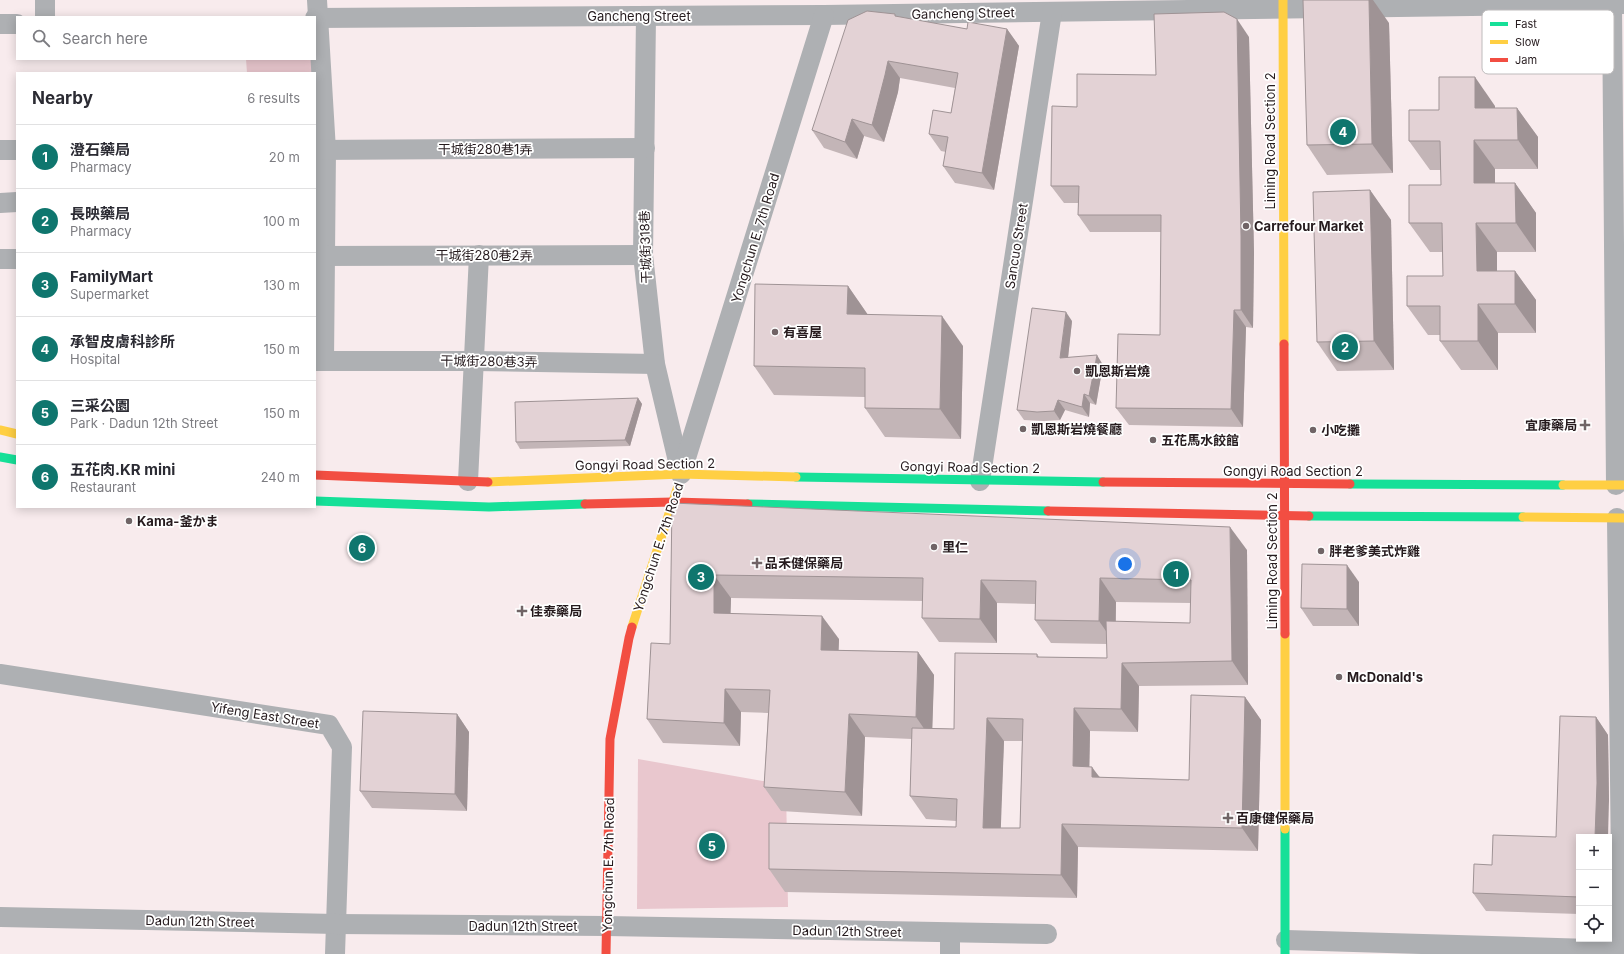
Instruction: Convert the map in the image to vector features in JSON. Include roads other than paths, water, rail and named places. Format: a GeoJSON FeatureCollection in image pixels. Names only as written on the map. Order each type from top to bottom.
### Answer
{"type":"FeatureCollection","features":[{"type":"Feature","properties":{"kind":"main road","name":"Liming Road Section 2"},"geometry":{"type":"LineString","coordinates":[[1283,4],[1285,947]]}},
{"type":"Feature","properties":{"kind":"main road"},"geometry":{"type":"LineString","coordinates":[[0,430],[16,434]]}},
{"type":"Feature","properties":{"kind":"main road"},"geometry":{"type":"LineString","coordinates":[[0,457],[16,460]]}},
{"type":"Feature","properties":{"kind":"main road","name":"Gongyi Road Section 2"},"geometry":{"type":"LineString","coordinates":[[316,475],[485,482],[681,474],[980,481],[1620,485]]}},
{"type":"Feature","properties":{"kind":"main road","name":"Yongchun E. 7th Road"},"geometry":{"type":"LineString","coordinates":[[606,954],[610,739],[629,638],[681,474]]}},
{"type":"Feature","properties":{"kind":"main road"},"geometry":{"type":"LineString","coordinates":[[316,501],[489,507],[673,502],[1285,516],[1621,518]]}},
{"type":"Feature","properties":{"kind":"street"},"geometry":{"type":"LineString","coordinates":[[45,0],[45,16]]}},
{"type":"Feature","properties":{"kind":"street","name":"Gancheng Street"},"geometry":{"type":"LineString","coordinates":[[317,12],[646,16],[824,15],[1052,12],[1283,4],[1618,4]]}},
{"type":"Feature","properties":{"kind":"street"},"geometry":{"type":"LineString","coordinates":[[1618,4],[1620,485]]}},
{"type":"Feature","properties":{"kind":"street"},"geometry":{"type":"LineString","coordinates":[[317,12],[321,150],[319,361]]}},
{"type":"Feature","properties":{"kind":"street","name":"Sancuo Street"},"geometry":{"type":"LineString","coordinates":[[980,481],[1052,12]]}},
{"type":"Feature","properties":{"kind":"street","name":"Yongchun E. 7th Road"},"geometry":{"type":"LineString","coordinates":[[681,474],[824,15]]}},
{"type":"Feature","properties":{"kind":"street","name":"干城街318巷"},"geometry":{"type":"LineString","coordinates":[[646,16],[643,255],[655,364],[681,474]]}},
{"type":"Feature","properties":{"kind":"street"},"geometry":{"type":"LineString","coordinates":[[0,24],[16,24]]}},
{"type":"Feature","properties":{"kind":"street","name":"干城街280巷1弄"},"geometry":{"type":"LineString","coordinates":[[321,150],[644,148]]}},
{"type":"Feature","properties":{"kind":"street"},"geometry":{"type":"LineString","coordinates":[[0,150],[16,150]]}},
{"type":"Feature","properties":{"kind":"street"},"geometry":{"type":"LineString","coordinates":[[0,203],[16,202]]}},
{"type":"Feature","properties":{"kind":"street"},"geometry":{"type":"LineString","coordinates":[[468,481],[479,255]]}},
{"type":"Feature","properties":{"kind":"street","name":"干城街280巷2弄"},"geometry":{"type":"LineString","coordinates":[[320,256],[643,255]]}},
{"type":"Feature","properties":{"kind":"street"},"geometry":{"type":"LineString","coordinates":[[0,259],[16,258]]}},
{"type":"Feature","properties":{"kind":"street","name":"干城街280巷3弄"},"geometry":{"type":"LineString","coordinates":[[319,361],[474,360],[655,364]]}},
{"type":"Feature","properties":{"kind":"street"},"geometry":{"type":"LineString","coordinates":[[1285,947],[1623,951],[1621,518]]}},
{"type":"Feature","properties":{"kind":"street","name":"Yifeng East Street"},"geometry":{"type":"LineString","coordinates":[[0,674],[329,725],[342,747],[336,924]]}},
{"type":"Feature","properties":{"kind":"street","name":"Dadun 12th Street"},"geometry":{"type":"LineString","coordinates":[[0,917],[336,924],[606,926],[1047,934]]}},
{"type":"Feature","properties":{"kind":"street"},"geometry":{"type":"LineString","coordinates":[[335,954],[336,924]]}},
{"type":"Feature","properties":{"kind":"street"},"geometry":{"type":"LineString","coordinates":[[950,932],[950,954]]}},
{"type":"Feature","properties":{"kind":"place","name":"承智皮膚科診所"},"geometry":{"type":"Point","coordinates":[1343,132]}},
{"type":"Feature","properties":{"kind":"place","name":"Carrefour Market"},"geometry":{"type":"Point","coordinates":[1246,226]}},
{"type":"Feature","properties":{"kind":"place","name":"有喜屋"},"geometry":{"type":"Point","coordinates":[775,332]}},
{"type":"Feature","properties":{"kind":"place","name":"長映藥局"},"geometry":{"type":"Point","coordinates":[1345,347]}},
{"type":"Feature","properties":{"kind":"place","name":"凱恩斯岩燒"},"geometry":{"type":"Point","coordinates":[1077,371]}},
{"type":"Feature","properties":{"kind":"place","name":"宜康藥局"},"geometry":{"type":"Point","coordinates":[1585,425]}},
{"type":"Feature","properties":{"kind":"place","name":"凱恩斯岩燒餐廳"},"geometry":{"type":"Point","coordinates":[1023,429]}},
{"type":"Feature","properties":{"kind":"place","name":"小吃攤"},"geometry":{"type":"Point","coordinates":[1313,430]}},
{"type":"Feature","properties":{"kind":"place","name":"五花馬水餃館"},"geometry":{"type":"Point","coordinates":[1153,440]}},
{"type":"Feature","properties":{"kind":"place","name":"Kama-釜かま"},"geometry":{"type":"Point","coordinates":[129,521]}},
{"type":"Feature","properties":{"kind":"place","name":"里仁"},"geometry":{"type":"Point","coordinates":[934,547]}},
{"type":"Feature","properties":{"kind":"place","name":"五花肉.KR mini"},"geometry":{"type":"Point","coordinates":[362,548]}},
{"type":"Feature","properties":{"kind":"place","name":"胖老爹美式炸雞"},"geometry":{"type":"Point","coordinates":[1321,551]}},
{"type":"Feature","properties":{"kind":"place","name":"品禾健保藥局"},"geometry":{"type":"Point","coordinates":[757,563]}},
{"type":"Feature","properties":{"kind":"place","name":"澄石藥局"},"geometry":{"type":"Point","coordinates":[1176,574]}},
{"type":"Feature","properties":{"kind":"place","name":"FamilyMart"},"geometry":{"type":"Point","coordinates":[701,577]}},
{"type":"Feature","properties":{"kind":"place","name":"佳泰藥局"},"geometry":{"type":"Point","coordinates":[522,611]}},
{"type":"Feature","properties":{"kind":"place","name":"McDonald's"},"geometry":{"type":"Point","coordinates":[1339,677]}},
{"type":"Feature","properties":{"kind":"place","name":"百康健保藥局"},"geometry":{"type":"Point","coordinates":[1228,818]}},
{"type":"Feature","properties":{"kind":"place","name":"三采公園"},"geometry":{"type":"Point","coordinates":[712,846]}}]}
